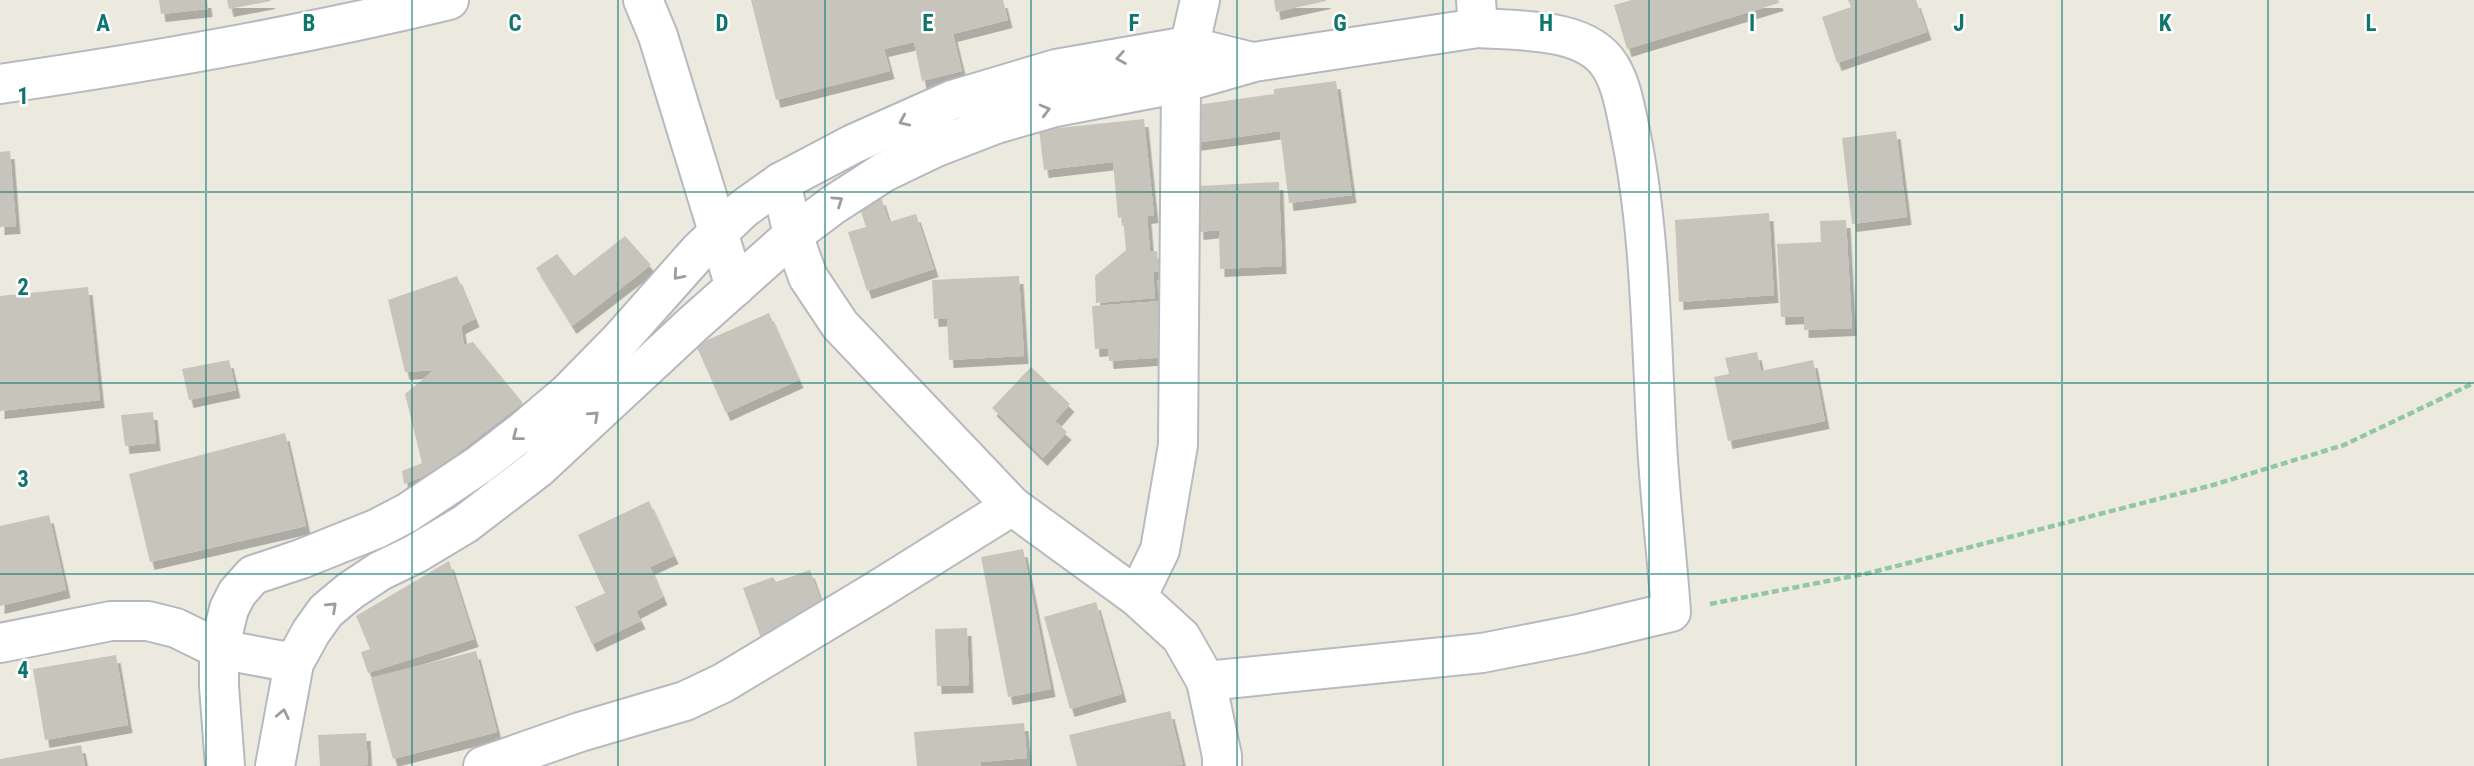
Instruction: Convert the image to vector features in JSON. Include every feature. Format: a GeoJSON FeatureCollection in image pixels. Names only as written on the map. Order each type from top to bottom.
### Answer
{"type":"FeatureCollection","features":[{"type":"Feature","properties":{"kind":"street"},"geometry":{"type":"LineString","coordinates":[[0,84],[246,45],[449,0]]}},
{"type":"Feature","properties":{"kind":"street"},"geometry":{"type":"LineString","coordinates":[[643,0],[658,36],[735,287]]}},
{"type":"Feature","properties":{"kind":"street"},"geometry":{"type":"LineString","coordinates":[[1137,597],[1160,550],[1178,445],[1185,64],[1200,0]]}},
{"type":"Feature","properties":{"kind":"street"},"geometry":{"type":"LineString","coordinates":[[225,766],[219,649],[229,609],[237,593],[253,575],[376,529],[432,498],[479,465],[568,393],[620,340],[699,251],[743,209],[781,182],[853,144],[952,100],[1056,69],[1254,62],[1477,14],[1588,44],[1610,65],[1622,97],[1635,154],[1645,238],[1657,445],[1671,612],[1482,653],[1206,681]]}},
{"type":"Feature","properties":{"kind":"street"},"geometry":{"type":"LineString","coordinates":[[275,766],[294,663],[310,632],[326,611],[380,571],[441,539],[537,469],[793,235],[884,172],[946,143],[996,124],[1185,64]]}},
{"type":"Feature","properties":{"kind":"street"},"geometry":{"type":"LineString","coordinates":[[781,182],[793,235],[808,277],[840,325],[1012,506],[1137,597],[1181,637],[1206,681],[1222,766]]}},
{"type":"Feature","properties":{"kind":"street"},"geometry":{"type":"LineString","coordinates":[[483,766],[580,732],[685,701],[710,689],[876,591],[1012,506]]}},
{"type":"Feature","properties":{"kind":"street"},"geometry":{"type":"LineString","coordinates":[[0,643],[111,621],[148,621],[176,628],[219,649],[294,663]]}},
{"type":"Feature","properties":{"kind":"path"},"geometry":{"type":"LineString","coordinates":[[1671,612],[1869,573],[2213,485],[2344,445],[2474,383]]}},
{"type":"Feature","properties":{"kind":"building"},"geometry":{"type":"Polygon","coordinates":[[[159,0],[207,0],[208,9],[161,14],[159,0]]]}},
{"type":"Feature","properties":{"kind":"building"},"geometry":{"type":"Polygon","coordinates":[[[227,0],[270,0],[271,1],[229,9],[227,0]]]}},
{"type":"Feature","properties":{"kind":"building"},"geometry":{"type":"Polygon","coordinates":[[[751,0],[1003,0],[1008,20],[953,34],[962,71],[922,81],[914,42],[884,49],[890,71],[776,100],[751,0]]]}},
{"type":"Feature","properties":{"kind":"building"},"geometry":{"type":"Polygon","coordinates":[[[1274,0],[1326,0],[1326,1],[1276,12],[1274,0]]]}},
{"type":"Feature","properties":{"kind":"building"},"geometry":{"type":"Polygon","coordinates":[[[1632,0],[1778,0],[1779,3],[1627,49],[1614,5],[1632,0]]]}},
{"type":"Feature","properties":{"kind":"building"},"geometry":{"type":"Polygon","coordinates":[[[1848,0],[1916,0],[1927,32],[1837,63],[1822,17],[1851,7],[1848,0]]]}},
{"type":"Feature","properties":{"kind":"building"},"geometry":{"type":"Polygon","coordinates":[[[1336,81],[1352,195],[1289,203],[1280,131],[1195,143],[1190,106],[1274,94],[1274,89],[1336,81]]]}},
{"type":"Feature","properties":{"kind":"building"},"geometry":{"type":"Polygon","coordinates":[[[1144,119],[1154,215],[1147,216],[1150,252],[1157,251],[1159,272],[1153,272],[1155,298],[1096,303],[1095,276],[1126,250],[1123,217],[1118,218],[1113,162],[1044,170],[1039,130],[1144,119]]]}},
{"type":"Feature","properties":{"kind":"building"},"geometry":{"type":"Polygon","coordinates":[[[1896,131],[1907,217],[1852,224],[1842,138],[1896,131]]]}},
{"type":"Feature","properties":{"kind":"building"},"geometry":{"type":"Polygon","coordinates":[[[10,151],[16,226],[0,227],[0,152],[10,151]]]}},
{"type":"Feature","properties":{"kind":"building"},"geometry":{"type":"Polygon","coordinates":[[[1279,182],[1282,266],[1220,269],[1219,230],[1199,232],[1197,186],[1279,182]]]}},
{"type":"Feature","properties":{"kind":"building"},"geometry":{"type":"Polygon","coordinates":[[[881,197],[889,222],[916,214],[934,269],[867,291],[848,232],[866,227],[859,205],[881,197]]]}},
{"type":"Feature","properties":{"kind":"building"},"geometry":{"type":"Polygon","coordinates":[[[1769,213],[1774,295],[1679,302],[1675,220],[1769,213]]]}},
{"type":"Feature","properties":{"kind":"building"},"geometry":{"type":"Polygon","coordinates":[[[1846,220],[1852,328],[1804,330],[1804,316],[1781,317],[1777,244],[1821,242],[1820,221],[1846,220]]]}},
{"type":"Feature","properties":{"kind":"building"},"geometry":{"type":"Polygon","coordinates":[[[625,236],[651,265],[572,326],[536,268],[557,254],[574,276],[625,236]]]}},
{"type":"Feature","properties":{"kind":"building"},"geometry":{"type":"Polygon","coordinates":[[[457,276],[475,319],[461,326],[464,345],[473,342],[523,403],[432,473],[404,484],[402,471],[422,463],[405,394],[434,370],[405,372],[388,300],[457,276]]]}},
{"type":"Feature","properties":{"kind":"building"},"geometry":{"type":"Polygon","coordinates":[[[1019,276],[1024,356],[949,360],[947,318],[934,319],[932,280],[1019,276]]]}},
{"type":"Feature","properties":{"kind":"building"},"geometry":{"type":"Polygon","coordinates":[[[88,287],[100,400],[0,411],[0,296],[88,287]]]}},
{"type":"Feature","properties":{"kind":"building"},"geometry":{"type":"Polygon","coordinates":[[[1163,301],[1167,357],[1109,361],[1108,348],[1095,349],[1092,306],[1163,301]]]}},
{"type":"Feature","properties":{"kind":"building"},"geometry":{"type":"Polygon","coordinates":[[[769,313],[799,380],[726,413],[696,345],[769,313]]]}},
{"type":"Feature","properties":{"kind":"building"},"geometry":{"type":"Polygon","coordinates":[[[1757,352],[1761,371],[1813,360],[1825,421],[1728,441],[1714,377],[1729,374],[1725,358],[1757,352]]]}},
{"type":"Feature","properties":{"kind":"building"},"geometry":{"type":"Polygon","coordinates":[[[229,360],[236,390],[189,400],[182,369],[229,360]]]}},
{"type":"Feature","properties":{"kind":"building"},"geometry":{"type":"Polygon","coordinates":[[[1031,367],[1070,404],[1055,421],[1067,432],[1043,458],[992,408],[1031,367]]]}},
{"type":"Feature","properties":{"kind":"building"},"geometry":{"type":"Polygon","coordinates":[[[153,412],[156,443],[125,446],[121,415],[153,412]]]}},
{"type":"Feature","properties":{"kind":"building"},"geometry":{"type":"Polygon","coordinates":[[[285,433],[306,526],[150,562],[129,474],[285,433]]]}},
{"type":"Feature","properties":{"kind":"building"},"geometry":{"type":"Polygon","coordinates":[[[649,501],[674,556],[650,567],[663,597],[636,611],[641,621],[592,644],[575,607],[605,593],[578,535],[649,501]]]}},
{"type":"Feature","properties":{"kind":"building"},"geometry":{"type":"Polygon","coordinates":[[[49,515],[66,590],[0,606],[0,526],[49,515]]]}},
{"type":"Feature","properties":{"kind":"building"},"geometry":{"type":"Polygon","coordinates":[[[1023,549],[1051,689],[1008,697],[981,557],[1023,549]]]}},
{"type":"Feature","properties":{"kind":"building"},"geometry":{"type":"Polygon","coordinates":[[[449,561],[474,639],[368,673],[361,652],[370,649],[356,616],[449,561]]]}},
{"type":"Feature","properties":{"kind":"building"},"geometry":{"type":"Polygon","coordinates":[[[810,570],[823,607],[787,620],[791,630],[762,641],[743,588],[773,577],[776,582],[810,570]]]}},
{"type":"Feature","properties":{"kind":"building"},"geometry":{"type":"Polygon","coordinates":[[[1096,602],[1122,694],[1070,709],[1044,617],[1096,602]]]}},
{"type":"Feature","properties":{"kind":"building"},"geometry":{"type":"Polygon","coordinates":[[[967,628],[969,685],[937,686],[935,629],[967,628]]]}},
{"type":"Feature","properties":{"kind":"building"},"geometry":{"type":"Polygon","coordinates":[[[476,651],[497,732],[393,759],[371,678],[476,651]]]}},
{"type":"Feature","properties":{"kind":"building"},"geometry":{"type":"Polygon","coordinates":[[[116,655],[128,725],[45,740],[33,669],[116,655]]]}},
{"type":"Feature","properties":{"kind":"building"},"geometry":{"type":"Polygon","coordinates":[[[1170,711],[1183,765],[1077,766],[1069,735],[1170,711]]]}},
{"type":"Feature","properties":{"kind":"building"},"geometry":{"type":"Polygon","coordinates":[[[1024,723],[1027,758],[981,762],[981,766],[917,766],[914,732],[1024,723]]]}},
{"type":"Feature","properties":{"kind":"building"},"geometry":{"type":"Polygon","coordinates":[[[366,733],[368,765],[320,766],[318,735],[366,733]]]}},
{"type":"Feature","properties":{"kind":"building"},"geometry":{"type":"Polygon","coordinates":[[[81,745],[85,766],[0,766],[0,759],[81,745]]]}}]}
